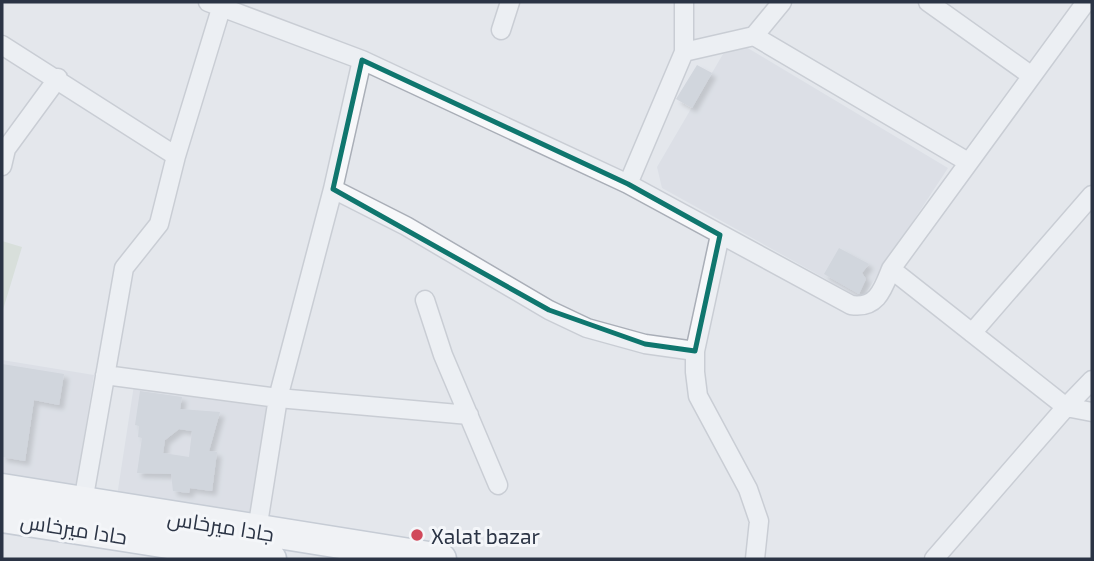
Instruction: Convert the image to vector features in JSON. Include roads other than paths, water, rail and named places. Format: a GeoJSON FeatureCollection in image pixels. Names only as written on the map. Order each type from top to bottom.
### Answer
{"type":"FeatureCollection","features":[{"type":"Feature","properties":{"kind":"main road","name":"جادا ميرخاس"},"geometry":{"type":"LineString","coordinates":[[2,489],[441,559]]}},
{"type":"Feature","properties":{"kind":"main road","name":"حادا ميرخاس"},"geometry":{"type":"LineString","coordinates":[[2,517],[223,556],[271,559]]}},
{"type":"Feature","properties":{"kind":"street"},"geometry":{"type":"LineString","coordinates":[[501,30],[510,2]]}},
{"type":"Feature","properties":{"kind":"street"},"geometry":{"type":"LineString","coordinates":[[628,184],[684,52],[684,2]]}},
{"type":"Feature","properties":{"kind":"street"},"geometry":{"type":"LineString","coordinates":[[684,52],[754,36],[782,2]]}},
{"type":"Feature","properties":{"kind":"street"},"geometry":{"type":"LineString","coordinates":[[928,2],[1032,76]]}},
{"type":"Feature","properties":{"kind":"street"},"geometry":{"type":"LineString","coordinates":[[83,502],[124,268],[159,224],[217,3],[362,60],[628,184],[851,305],[859,306],[874,301],[891,269],[1086,2]]}},
{"type":"Feature","properties":{"kind":"street"},"geometry":{"type":"LineString","coordinates":[[754,36],[968,162]]}},
{"type":"Feature","properties":{"kind":"street"},"geometry":{"type":"LineString","coordinates":[[2,45],[58,78],[176,156]]}},
{"type":"Feature","properties":{"kind":"street"},"geometry":{"type":"LineString","coordinates":[[257,530],[278,398],[362,60]]}},
{"type":"Feature","properties":{"kind":"street"},"geometry":{"type":"LineString","coordinates":[[2,166],[6,149],[58,78]]}},
{"type":"Feature","properties":{"kind":"street"},"geometry":{"type":"LineString","coordinates":[[332,189],[406,226],[549,310],[587,328],[645,344],[695,351]]}},
{"type":"Feature","properties":{"kind":"street"},"geometry":{"type":"LineString","coordinates":[[972,333],[1092,195]]}},
{"type":"Feature","properties":{"kind":"street"},"geometry":{"type":"LineString","coordinates":[[720,235],[695,351],[698,396],[748,489],[759,521],[755,559]]}},
{"type":"Feature","properties":{"kind":"street"},"geometry":{"type":"LineString","coordinates":[[891,269],[1066,407],[1092,412]]}},
{"type":"Feature","properties":{"kind":"street"},"geometry":{"type":"LineString","coordinates":[[425,300],[443,355],[498,485]]}},
{"type":"Feature","properties":{"kind":"street"},"geometry":{"type":"LineString","coordinates":[[105,375],[278,398],[470,415]]}},
{"type":"Feature","properties":{"kind":"street"},"geometry":{"type":"LineString","coordinates":[[934,559],[1092,380]]}},
{"type":"Feature","properties":{"kind":"place","name":"Xalat bazar"},"geometry":{"type":"Point","coordinates":[417,535]}}]}
